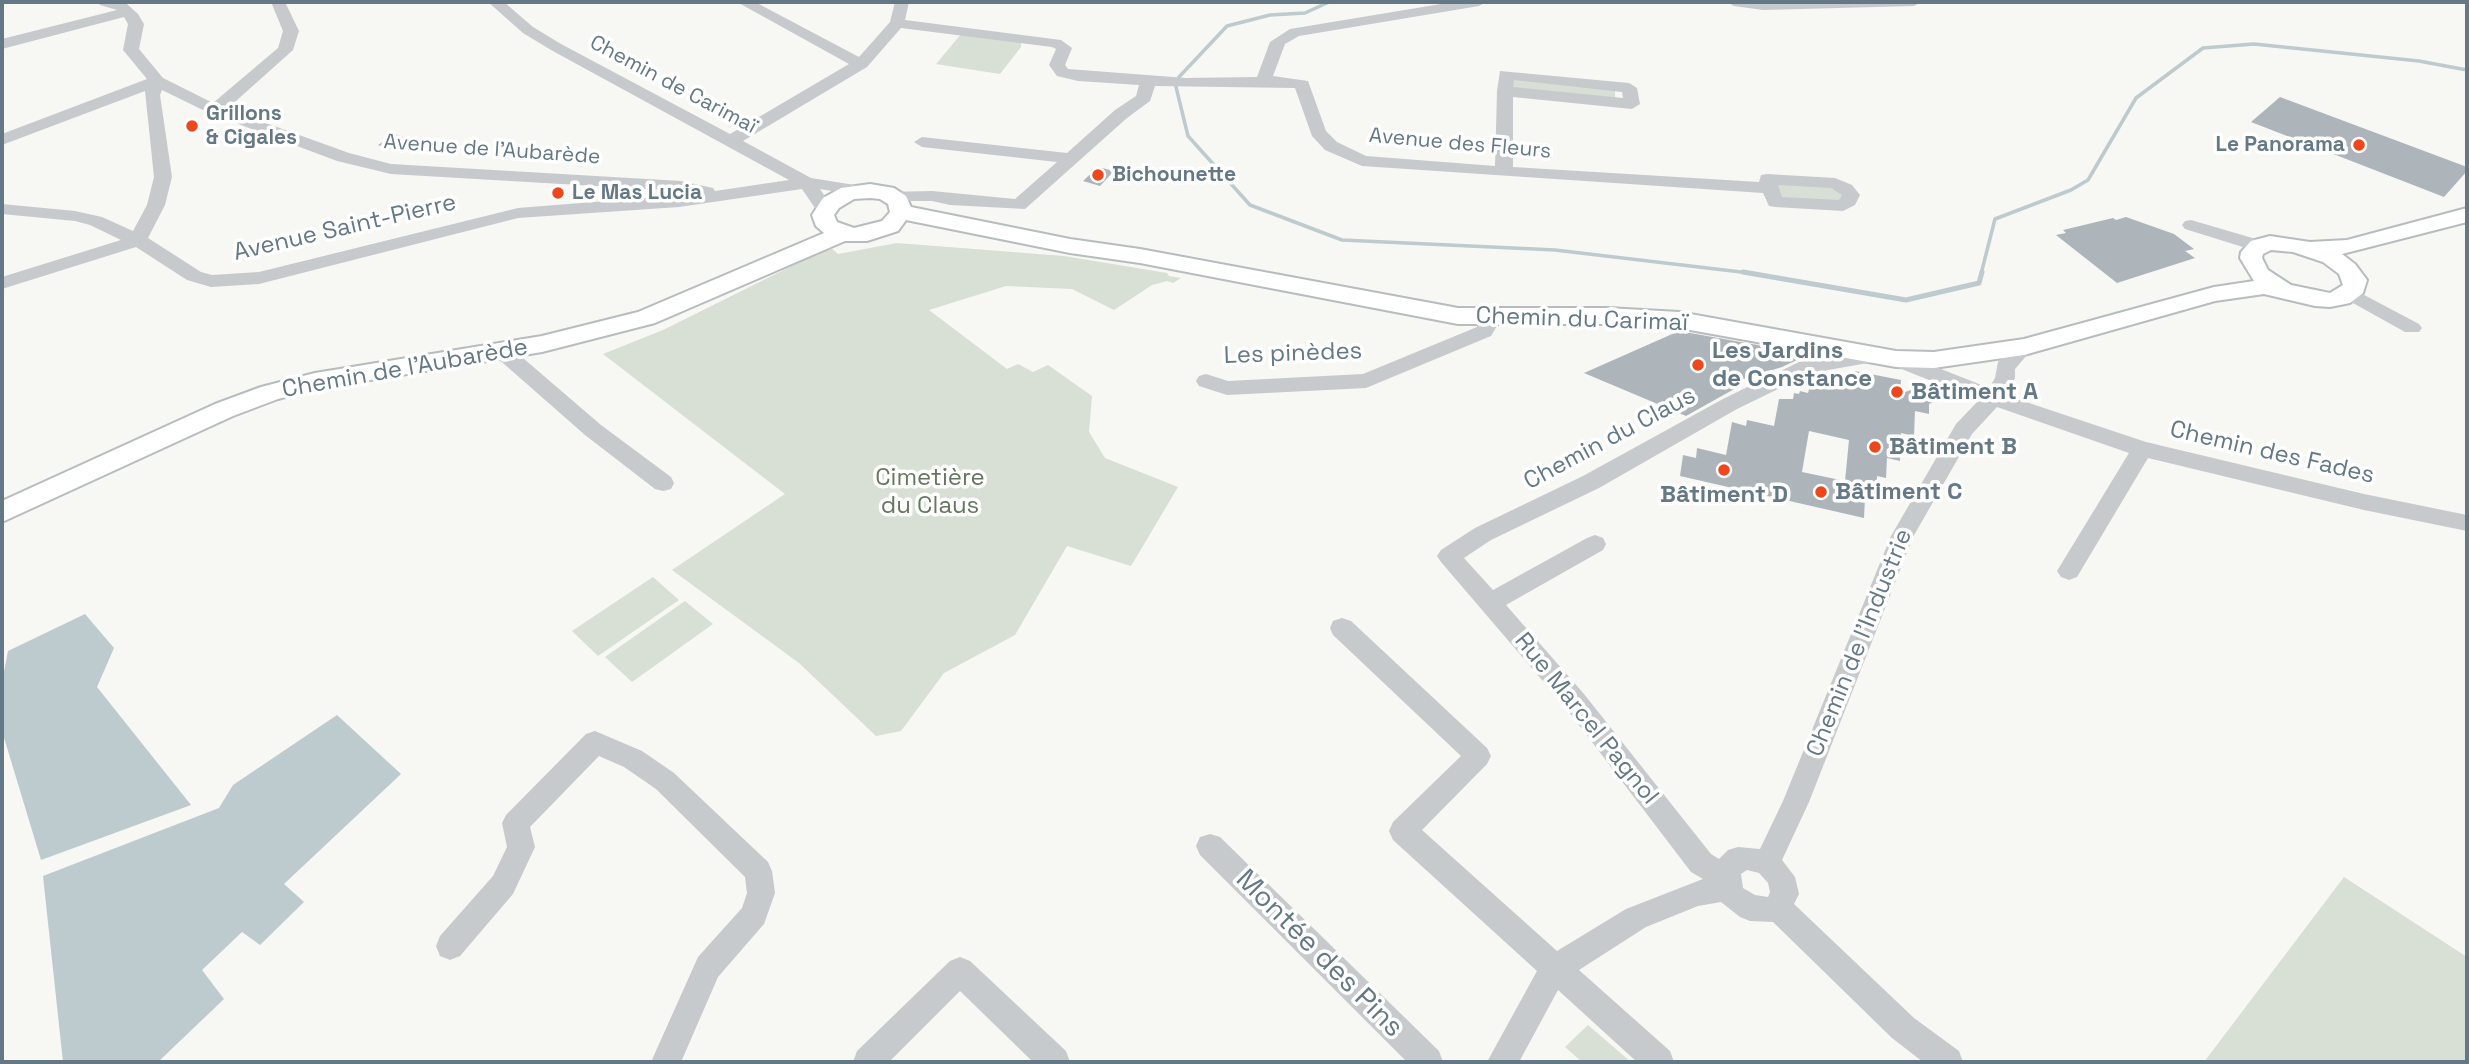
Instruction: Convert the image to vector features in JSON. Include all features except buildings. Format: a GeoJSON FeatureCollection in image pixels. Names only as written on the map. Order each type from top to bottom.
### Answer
{"type":"FeatureCollection","features":[{"type":"Feature","properties":{"kind":"main road"},"geometry":{"type":"LineString","coordinates":[[861,191],[878,191],[897,204],[897,219],[879,231],[854,235],[830,221],[839,198],[861,191]]}},
{"type":"Feature","properties":{"kind":"main road","name":"Chemin du Carimaï"},"geometry":{"type":"LineString","coordinates":[[897,204],[1070,246],[1216,270],[1415,310],[1458,316],[1607,316],[1679,320],[1887,357],[1934,360],[2024,347],[2214,294],[2264,287],[2283,290]]}},
{"type":"Feature","properties":{"kind":"main road"},"geometry":{"type":"LineString","coordinates":[[2310,248],[2347,247],[2467,215]]}},
{"type":"Feature","properties":{"kind":"main road","name":"Chemin de l'Aubarède"},"geometry":{"type":"LineString","coordinates":[[2,512],[224,410],[270,393],[315,381],[580,336],[646,318],[830,221]]}},
{"type":"Feature","properties":{"kind":"main road"},"geometry":{"type":"LineString","coordinates":[[2347,269],[2370,255],[2467,226]]}},
{"type":"Feature","properties":{"kind":"main road","name":"Chemin du Carimaï"},"geometry":{"type":"LineString","coordinates":[[879,231],[1070,246]]}},
{"type":"Feature","properties":{"kind":"main road"},"geometry":{"type":"LineString","coordinates":[[2286,243],[2310,248],[2331,257],[2347,269],[2355,280],[2355,288],[2351,294],[2329,300],[2283,290],[2270,282],[2256,256],[2286,243]]}},
{"type":"Feature","properties":{"kind":"main road","name":"Chemin du Carimaï"},"geometry":{"type":"LineString","coordinates":[[2214,294],[2256,256]]}},
{"type":"Feature","properties":{"kind":"street"},"geometry":{"type":"LineString","coordinates":[[104,2],[127,12]]}},
{"type":"Feature","properties":{"kind":"street"},"geometry":{"type":"LineString","coordinates":[[215,110],[285,50],[291,31],[278,2]]}},
{"type":"Feature","properties":{"kind":"street","name":"Chemin de Carimaï"},"geometry":{"type":"LineString","coordinates":[[495,2],[528,30],[556,47],[807,183],[830,221]]}},
{"type":"Feature","properties":{"kind":"street"},"geometry":{"type":"LineString","coordinates":[[744,2],[861,64]]}},
{"type":"Feature","properties":{"kind":"street"},"geometry":{"type":"LineString","coordinates":[[731,141],[861,64],[897,23],[902,2]]}},
{"type":"Feature","properties":{"kind":"street"},"geometry":{"type":"LineString","coordinates":[[1262,81],[1278,42],[1295,32],[1479,2]]}},
{"type":"Feature","properties":{"kind":"street"},"geometry":{"type":"LineString","coordinates":[[1734,2],[1763,6],[1914,2]]}},
{"type":"Feature","properties":{"kind":"street"},"geometry":{"type":"LineString","coordinates":[[2,44],[127,12]]}},
{"type":"Feature","properties":{"kind":"street","name":"Avenue de l'Aubarède"},"geometry":{"type":"LineString","coordinates":[[127,12],[136,24],[131,50],[157,81],[215,110],[343,157],[391,169],[681,186],[703,190],[714,196]]}},
{"type":"Feature","properties":{"kind":"street","name":"Avenue des Fleurs"},"geometry":{"type":"LineString","coordinates":[[897,23],[1056,43],[1064,48],[1057,65],[1063,73],[1148,81],[1262,81],[1302,84],[1318,132],[1331,146],[1362,161],[1770,188]]}},
{"type":"Feature","properties":{"kind":"street"},"geometry":{"type":"LineString","coordinates":[[1504,91],[1632,104],[1629,88],[1506,74],[1504,91],[1504,172]]}},
{"type":"Feature","properties":{"kind":"street"},"geometry":{"type":"LineString","coordinates":[[2,140],[157,81]]}},
{"type":"Feature","properties":{"kind":"street"},"geometry":{"type":"LineString","coordinates":[[2,283],[137,241],[156,205],[163,177],[152,95],[157,81]]}},
{"type":"Feature","properties":{"kind":"street"},"geometry":{"type":"LineString","coordinates":[[897,204],[932,196],[950,200],[1019,205],[1121,114],[1144,98],[1148,81]]}},
{"type":"Feature","properties":{"kind":"street"},"geometry":{"type":"LineString","coordinates":[[922,142],[1072,159]]}},
{"type":"Feature","properties":{"kind":"street"},"geometry":{"type":"LineString","coordinates":[[807,183],[829,184],[861,191]]}},
{"type":"Feature","properties":{"kind":"street","name":"Avenue Saint-Pierre"},"geometry":{"type":"LineString","coordinates":[[2,209],[75,216],[122,230],[194,276],[211,281],[259,278],[518,213],[679,202],[807,183]]}},
{"type":"Feature","properties":{"kind":"street"},"geometry":{"type":"LineString","coordinates":[[2191,225],[2256,256]]}},
{"type":"Feature","properties":{"kind":"street"},"geometry":{"type":"LineString","coordinates":[[2351,294],[2412,328]]}},
{"type":"Feature","properties":{"kind":"street","name":"Les pinèdes"},"geometry":{"type":"LineString","coordinates":[[1206,381],[1227,388],[1366,381],[1484,331],[1492,317]]}},
{"type":"Feature","properties":{"kind":"street"},"geometry":{"type":"LineString","coordinates":[[1964,429],[1997,392],[2005,368],[2024,347]]}},
{"type":"Feature","properties":{"kind":"street"},"geometry":{"type":"LineString","coordinates":[[502,351],[593,430],[663,483]]}},
{"type":"Feature","properties":{"kind":"street"},"geometry":{"type":"LineString","coordinates":[[1887,357],[1964,386]]}},
{"type":"Feature","properties":{"kind":"street","name":"Chemin du Claus"},"geometry":{"type":"LineString","coordinates":[[1450,555],[1483,534],[1591,482],[1730,404],[1806,367],[1887,357]]}},
{"type":"Feature","properties":{"kind":"street"},"geometry":{"type":"LineString","coordinates":[[1934,360],[1941,372],[1964,386],[1967,399],[1964,429]]}},
{"type":"Feature","properties":{"kind":"street","name":"Chemin des Fades"},"geometry":{"type":"LineString","coordinates":[[1964,386],[1997,392],[2068,424],[2142,449],[2364,502],[2467,523]]}},
{"type":"Feature","properties":{"kind":"street","name":"Chemin de l'Industrie"},"geometry":{"type":"LineString","coordinates":[[1767,863],[1796,802],[1902,536],[1964,429]]}},
{"type":"Feature","properties":{"kind":"street"},"geometry":{"type":"LineString","coordinates":[[2069,570],[2121,488],[2142,449]]}},
{"type":"Feature","properties":{"kind":"street"},"geometry":{"type":"LineString","coordinates":[[1490,603],[1595,544]]}},
{"type":"Feature","properties":{"kind":"street","name":"Rue Marcel Pagnol"},"geometry":{"type":"LineString","coordinates":[[1450,555],[1575,701],[1701,863],[1727,883]]}},
{"type":"Feature","properties":{"kind":"street"},"geometry":{"type":"LineString","coordinates":[[1342,628],[1478,756],[1403,831],[1659,1062]]}},
{"type":"Feature","properties":{"kind":"street"},"geometry":{"type":"LineString","coordinates":[[450,946],[503,885],[522,847],[516,824],[595,741],[633,759],[665,781],[758,872],[761,893],[754,915],[708,967],[666,1062]]}},
{"type":"Feature","properties":{"kind":"street","name":"Montée des Pins"},"geometry":{"type":"LineString","coordinates":[[1210,846],[1427,1062]]}},
{"type":"Feature","properties":{"kind":"street"},"geometry":{"type":"LineString","coordinates":[[1738,859],[1757,859],[1767,863],[1775,869],[1785,886],[1785,894],[1777,907],[1769,910],[1750,908],[1733,897],[1727,883],[1727,870],[1738,859]]}},
{"type":"Feature","properties":{"kind":"street"},"geometry":{"type":"LineString","coordinates":[[1502,1062],[1554,969],[1636,918],[1727,883]]}},
{"type":"Feature","properties":{"kind":"street"},"geometry":{"type":"LineString","coordinates":[[1777,907],[1903,1028],[1948,1062]]}},
{"type":"Feature","properties":{"kind":"street"},"geometry":{"type":"LineString","coordinates":[[868,1062],[960,971],[1055,1062]]}},
{"type":"Feature","properties":{"kind":"green space"},"geometry":{"type":"Polygon","coordinates":[[[962,33],[1021,42],[1021,47],[1000,74],[936,64],[962,33]]]}},
{"type":"Feature","properties":{"kind":"green space"},"geometry":{"type":"Polygon","coordinates":[[[1511,79],[1615,89],[1615,100],[1509,89],[1511,79]]]}},
{"type":"Feature","properties":{"kind":"green space"},"geometry":{"type":"Polygon","coordinates":[[[1775,182],[1834,187],[1845,196],[1841,201],[1779,199],[1775,182]]]}},
{"type":"Feature","properties":{"kind":"green space","name":"Cimetière du Claus"},"geometry":{"type":"Polygon","coordinates":[[[897,243],[1064,256],[1167,273],[1169,276],[1181,278],[1173,283],[1167,281],[1152,285],[1114,310],[1072,289],[1006,286],[929,310],[1007,369],[1018,364],[1033,372],[1048,365],[1092,396],[1089,432],[1105,458],[1178,487],[1131,566],[1067,546],[1015,635],[944,673],[901,731],[876,736],[799,663],[672,570],[785,494],[603,354],[663,330],[818,253],[832,249],[838,254],[897,243]]]}},
{"type":"Feature","properties":{"kind":"green space"},"geometry":{"type":"Polygon","coordinates":[[[653,577],[679,600],[598,656],[572,631],[653,577]]]}},
{"type":"Feature","properties":{"kind":"green space"},"geometry":{"type":"Polygon","coordinates":[[[685,601],[713,624],[632,682],[605,657],[685,601]]]}},
{"type":"Feature","properties":{"kind":"green space"},"geometry":{"type":"Polygon","coordinates":[[[2344,877],[2467,957],[2467,1062],[2204,1062],[2344,877]]]}},
{"type":"Feature","properties":{"kind":"green space"},"geometry":{"type":"Polygon","coordinates":[[[1588,1025],[1631,1062],[1582,1062],[1565,1047],[1588,1025]]]}},
{"type":"Feature","properties":{"kind":"shaded area"},"geometry":{"type":"Polygon","coordinates":[[[85,614],[114,648],[97,687],[191,805],[41,860],[2,731],[2,682],[8,651],[85,614]]]}},
{"type":"Feature","properties":{"kind":"shaded area"},"geometry":{"type":"Polygon","coordinates":[[[337,715],[401,774],[284,884],[304,902],[260,945],[242,932],[202,970],[224,999],[158,1062],[63,1062],[43,876],[219,808],[233,785],[337,715]]]}},
{"type":"Feature","properties":{"kind":"waterway"},"geometry":{"type":"LineString","coordinates":[[1329,2],[1305,13],[1270,15],[1227,26],[1179,77],[1176,87],[1188,136],[1250,205],[1342,240],[1555,250],[1747,273]]}},
{"type":"Feature","properties":{"kind":"waterway"},"geometry":{"type":"LineString","coordinates":[[1981,274],[1995,219],[2071,190],[2088,180],[2136,98],[2203,48],[2254,44],[2419,61],[2467,70]]}},
{"type":"Feature","properties":{"kind":"waterway"},"geometry":{"type":"LineString","coordinates":[[1743,272],[1747,273]]}},
{"type":"Feature","properties":{"kind":"waterway"},"geometry":{"type":"LineString","coordinates":[[1747,273],[1906,300],[1979,283],[1982,272]]}},
{"type":"Feature","properties":{"kind":"waterway"},"geometry":{"type":"LineString","coordinates":[[1747,273],[1758,274]]}},
{"type":"Feature","properties":{"kind":"place","name":"Grillons & Cigales"},"geometry":{"type":"Point","coordinates":[192,126]}},
{"type":"Feature","properties":{"kind":"place","name":"Le Panorama"},"geometry":{"type":"Point","coordinates":[2359,145]}},
{"type":"Feature","properties":{"kind":"place","name":"Bichounette"},"geometry":{"type":"Point","coordinates":[1098,175]}},
{"type":"Feature","properties":{"kind":"place","name":"Le Mas Lucia"},"geometry":{"type":"Point","coordinates":[558,193]}},
{"type":"Feature","properties":{"kind":"place","name":"Les Jardins de Constance"},"geometry":{"type":"Point","coordinates":[1698,365]}},
{"type":"Feature","properties":{"kind":"place","name":"Bâtiment A"},"geometry":{"type":"Point","coordinates":[1897,392]}},
{"type":"Feature","properties":{"kind":"place","name":"Bâtiment B"},"geometry":{"type":"Point","coordinates":[1875,447]}},
{"type":"Feature","properties":{"kind":"place","name":"Bâtiment D"},"geometry":{"type":"Point","coordinates":[1724,470]}},
{"type":"Feature","properties":{"kind":"place","name":"Bâtiment C"},"geometry":{"type":"Point","coordinates":[1821,492]}}]}
